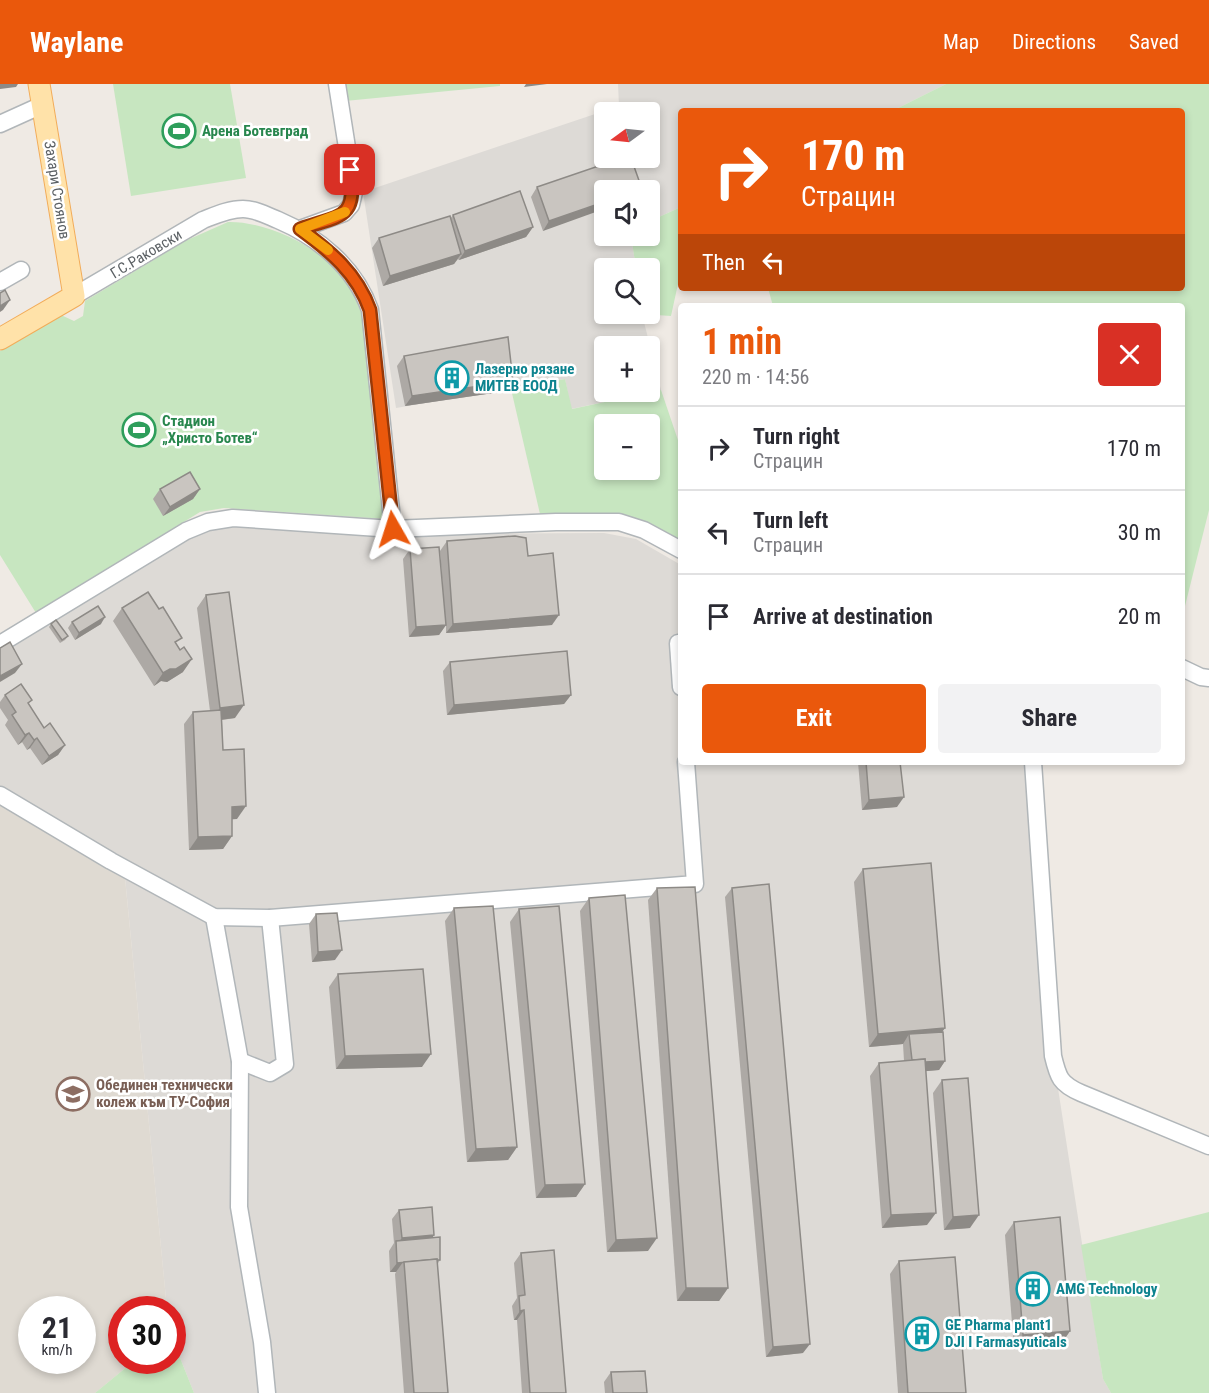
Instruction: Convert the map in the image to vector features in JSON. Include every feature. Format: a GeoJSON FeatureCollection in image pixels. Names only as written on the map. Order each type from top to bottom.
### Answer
{"type":"FeatureCollection","features":[{"type":"Feature","properties":{"kind":"main road","name":"Захари Стоянов"},"geometry":{"type":"LineString","coordinates":[[41,94],[74,297]]}},
{"type":"Feature","properties":{"kind":"main road","name":"Г.С.Раковски"},"geometry":{"type":"LineString","coordinates":[[0,339],[74,297]]}},
{"type":"Feature","properties":{"kind":"street"},"geometry":{"type":"LineString","coordinates":[[300,229],[344,213],[351,205],[354,192],[337,84]]}},
{"type":"Feature","properties":{"kind":"street"},"geometry":{"type":"LineString","coordinates":[[0,124],[41,94]]}},
{"type":"Feature","properties":{"kind":"street","name":"Г.С.Раковски"},"geometry":{"type":"LineString","coordinates":[[74,297],[203,220],[225,212],[243,209],[257,211],[300,229],[331,252],[346,268],[359,286],[370,310],[393,529]]}},
{"type":"Feature","properties":{"kind":"street"},"geometry":{"type":"LineString","coordinates":[[0,282],[21,270]]}},
{"type":"Feature","properties":{"kind":"street"},"geometry":{"type":"LineString","coordinates":[[0,644],[186,531],[208,522],[233,518],[393,529],[556,522],[619,522],[644,530],[678,548]]}},
{"type":"Feature","properties":{"kind":"street"},"geometry":{"type":"LineString","coordinates":[[1185,669],[1209,678]]}},
{"type":"Feature","properties":{"kind":"street"},"geometry":{"type":"LineString","coordinates":[[0,795],[111,861],[214,916],[270,918],[694,885],[686,765]]}},
{"type":"Feature","properties":{"kind":"street"},"geometry":{"type":"LineString","coordinates":[[1033,765],[1053,1056],[1057,1075],[1067,1087],[1081,1094],[1209,1146]]}},
{"type":"Feature","properties":{"kind":"street"},"geometry":{"type":"LineString","coordinates":[[214,916],[240,1061],[239,1207],[262,1342],[267,1393]]}},
{"type":"Feature","properties":{"kind":"street"},"geometry":{"type":"LineString","coordinates":[[240,1061],[270,1073],[285,1064],[270,918]]}},
{"type":"Feature","properties":{"kind":"shaded area"},"geometry":{"type":"Polygon","coordinates":[[[618,84],[946,84],[898,108],[678,108],[678,208],[660,216],[660,180],[594,180],[594,246],[633,246],[634,258],[594,258],[594,324],[644,324],[648,336],[594,336],[594,402],[604,402],[571,409],[565,379],[396,408],[363,192],[594,114],[594,168],[660,168],[660,102],[619,102],[618,84]]]}},
{"type":"Feature","properties":{"kind":"shaded area"},"geometry":{"type":"Polygon","coordinates":[[[208,522],[395,534],[604,533],[636,539],[678,563],[678,765],[1033,765],[1053,1056],[1103,1379],[1111,1393],[194,1393],[186,1373],[186,1296],[166,1296],[124,867],[0,794],[0,644],[208,522]]]}},
{"type":"Feature","properties":{"kind":"shaded area","name":"Обединен технически колеж към ТУ-София"},"geometry":{"type":"Polygon","coordinates":[[[0,803],[125,878],[166,1296],[108,1296],[108,1374],[118,1374],[95,1393],[0,1393],[0,803]]]}},
{"type":"Feature","properties":{"kind":"green space","name":"Арена Ботевград"},"geometry":{"type":"Polygon","coordinates":[[[113,84],[230,84],[246,178],[131,196],[113,84]]]}},
{"type":"Feature","properties":{"kind":"green space"},"geometry":{"type":"Polygon","coordinates":[[[342,84],[500,84],[500,86],[345,101],[342,84]]]}},
{"type":"Feature","properties":{"kind":"green space"},"geometry":{"type":"Polygon","coordinates":[[[946,84],[1209,84],[1209,510],[1185,606],[1185,303],[772,303],[769,291],[1185,291],[1185,108],[898,108],[946,84]]]}},
{"type":"Feature","properties":{"kind":"green space"},"geometry":{"type":"Polygon","coordinates":[[[678,208],[678,284],[671,316],[660,315],[660,258],[634,258],[633,246],[660,246],[660,216],[678,208]]]}},
{"type":"Feature","properties":{"kind":"green space"},"geometry":{"type":"Polygon","coordinates":[[[228,222],[259,226],[307,246],[333,266],[352,291],[362,315],[385,519],[224,508],[200,512],[36,613],[0,555],[0,351],[61,315],[74,321],[83,316],[85,301],[185,241],[228,222]]]}},
{"type":"Feature","properties":{"kind":"green space"},"geometry":{"type":"Polygon","coordinates":[[[565,379],[572,409],[605,402],[660,402],[661,390],[678,440],[678,541],[618,516],[540,514],[511,389],[565,379]]]}},
{"type":"Feature","properties":{"kind":"green space"},"geometry":{"type":"Polygon","coordinates":[[[1209,1212],[1209,1393],[1111,1393],[1103,1379],[1081,1245],[1209,1212]]]}},
{"type":"Feature","properties":{"kind":"green space"},"geometry":{"type":"Polygon","coordinates":[[[186,1373],[194,1393],[95,1393],[118,1374],[186,1373]]]}},
{"type":"Feature","properties":{"kind":"building"},"geometry":{"type":"Polygon","coordinates":[[[594,168],[635,168],[639,180],[594,180],[594,205],[549,221],[537,187],[594,168]]]}},
{"type":"Feature","properties":{"kind":"building"},"geometry":{"type":"Polygon","coordinates":[[[520,191],[533,227],[465,251],[453,215],[520,191]]]}},
{"type":"Feature","properties":{"kind":"building"},"geometry":{"type":"Polygon","coordinates":[[[450,216],[461,254],[390,276],[379,238],[450,216]]]}},
{"type":"Feature","properties":{"kind":"building"},"geometry":{"type":"Polygon","coordinates":[[[5,290],[10,300],[0,306],[0,293],[5,290]]]}},
{"type":"Feature","properties":{"kind":"building","name":"Лазерно рязане МИТЕВ ЕООД"},"geometry":{"type":"Polygon","coordinates":[[[508,337],[513,381],[412,396],[404,356],[508,337]]]}},
{"type":"Feature","properties":{"kind":"building"},"geometry":{"type":"Polygon","coordinates":[[[190,472],[200,489],[170,507],[160,489],[190,472]]]}},
{"type":"Feature","properties":{"kind":"building"},"geometry":{"type":"Polygon","coordinates":[[[515,536],[526,538],[528,556],[553,553],[559,615],[453,624],[447,541],[515,536]]]}},
{"type":"Feature","properties":{"kind":"building"},"geometry":{"type":"Polygon","coordinates":[[[439,547],[446,625],[416,627],[410,549],[439,547]]]}},
{"type":"Feature","properties":{"kind":"building"},"geometry":{"type":"Polygon","coordinates":[[[148,592],[159,609],[163,607],[182,638],[175,642],[180,650],[184,647],[192,659],[176,669],[163,673],[122,608],[148,592]]]}},
{"type":"Feature","properties":{"kind":"building"},"geometry":{"type":"Polygon","coordinates":[[[229,592],[244,705],[220,708],[206,595],[229,592]]]}},
{"type":"Feature","properties":{"kind":"building"},"geometry":{"type":"Polygon","coordinates":[[[98,606],[105,617],[79,633],[72,622],[98,606]]]}},
{"type":"Feature","properties":{"kind":"building"},"geometry":{"type":"Polygon","coordinates":[[[56,620],[68,636],[62,640],[51,624],[56,620]]]}},
{"type":"Feature","properties":{"kind":"building"},"geometry":{"type":"Polygon","coordinates":[[[10,642],[22,664],[0,676],[0,648],[10,642]]]}},
{"type":"Feature","properties":{"kind":"building"},"geometry":{"type":"Polygon","coordinates":[[[567,651],[571,695],[454,705],[450,662],[567,651]]]}},
{"type":"Feature","properties":{"kind":"building"},"geometry":{"type":"Polygon","coordinates":[[[21,684],[32,700],[28,703],[44,728],[50,723],[65,745],[49,756],[37,738],[34,740],[29,733],[25,735],[12,715],[16,712],[5,695],[21,684]]]}},
{"type":"Feature","properties":{"kind":"building"},"geometry":{"type":"Polygon","coordinates":[[[221,710],[223,750],[244,749],[246,806],[232,807],[232,836],[198,837],[193,712],[221,710]]]}},
{"type":"Feature","properties":{"kind":"building"},"geometry":{"type":"Polygon","coordinates":[[[866,765],[900,765],[904,797],[869,800],[866,765]]]}},
{"type":"Feature","properties":{"kind":"building"},"geometry":{"type":"Polygon","coordinates":[[[931,863],[945,1028],[878,1034],[863,869],[931,863]]]}},
{"type":"Feature","properties":{"kind":"building"},"geometry":{"type":"Polygon","coordinates":[[[769,884],[810,1344],[773,1347],[732,888],[769,884]]]}},
{"type":"Feature","properties":{"kind":"building"},"geometry":{"type":"Polygon","coordinates":[[[695,887],[728,1288],[686,1288],[657,888],[695,887]]]}},
{"type":"Feature","properties":{"kind":"building"},"geometry":{"type":"Polygon","coordinates":[[[625,895],[657,1238],[616,1240],[589,898],[625,895]]]}},
{"type":"Feature","properties":{"kind":"building"},"geometry":{"type":"Polygon","coordinates":[[[493,906],[517,1147],[476,1149],[454,908],[493,906]]]}},
{"type":"Feature","properties":{"kind":"building"},"geometry":{"type":"Polygon","coordinates":[[[559,906],[585,1184],[545,1185],[519,909],[559,906]]]}},
{"type":"Feature","properties":{"kind":"building"},"geometry":{"type":"Polygon","coordinates":[[[337,913],[342,950],[318,952],[316,914],[337,913]]]}},
{"type":"Feature","properties":{"kind":"building"},"geometry":{"type":"Polygon","coordinates":[[[423,969],[431,1054],[345,1056],[338,974],[423,969]]]}},
{"type":"Feature","properties":{"kind":"building"},"geometry":{"type":"Polygon","coordinates":[[[943,1032],[945,1061],[912,1060],[909,1034],[943,1032]]]}},
{"type":"Feature","properties":{"kind":"building"},"geometry":{"type":"Polygon","coordinates":[[[925,1059],[936,1213],[891,1215],[879,1063],[925,1059]]]}},
{"type":"Feature","properties":{"kind":"building"},"geometry":{"type":"Polygon","coordinates":[[[968,1078],[979,1215],[953,1217],[942,1080],[968,1078]]]}},
{"type":"Feature","properties":{"kind":"building"},"geometry":{"type":"Polygon","coordinates":[[[432,1207],[434,1235],[402,1238],[399,1210],[432,1207]]]}},
{"type":"Feature","properties":{"kind":"building","name":"AMG Technology"},"geometry":{"type":"Polygon","coordinates":[[[1060,1217],[1070,1331],[1023,1335],[1014,1222],[1060,1217]]]}},
{"type":"Feature","properties":{"kind":"building"},"geometry":{"type":"Polygon","coordinates":[[[440,1237],[440,1260],[397,1263],[396,1241],[440,1237]]]}},
{"type":"Feature","properties":{"kind":"building"},"geometry":{"type":"Polygon","coordinates":[[[554,1250],[566,1393],[530,1393],[524,1310],[520,1311],[519,1296],[525,1295],[521,1253],[554,1250]]]}},
{"type":"Feature","properties":{"kind":"building","name":"GE Pharma plant1 DJI I Farmasyuticals"},"geometry":{"type":"Polygon","coordinates":[[[955,1257],[966,1393],[908,1393],[899,1261],[955,1257]]]}},
{"type":"Feature","properties":{"kind":"building"},"geometry":{"type":"Polygon","coordinates":[[[437,1259],[448,1393],[414,1393],[404,1262],[437,1259]]]}},
{"type":"Feature","properties":{"kind":"building"},"geometry":{"type":"Polygon","coordinates":[[[645,1371],[647,1393],[613,1393],[611,1372],[645,1371]]]}},
{"type":"Feature","properties":{"kind":"slow traffic"},"geometry":{"type":"LineString","coordinates":[[328,250],[300,229],[345,212]]}},
{"type":"Feature","properties":{"kind":"place","name":"Арена Ботевград"},"geometry":{"type":"Point","coordinates":[179,131]}},
{"type":"Feature","properties":{"kind":"place","name":"Лазерно рязане МИТЕВ ЕООД"},"geometry":{"type":"Point","coordinates":[452,378]}},
{"type":"Feature","properties":{"kind":"place","name":"Стадион „Христо Ботев“"},"geometry":{"type":"Point","coordinates":[139,430]}},
{"type":"Feature","properties":{"kind":"place","name":"Обединен технически колеж към ТУ-София"},"geometry":{"type":"Point","coordinates":[73,1094]}},
{"type":"Feature","properties":{"kind":"place","name":"AMG Technology"},"geometry":{"type":"Point","coordinates":[1033,1289]}},
{"type":"Feature","properties":{"kind":"place","name":"GE Pharma plant1 DJI I Farmasyuticals"},"geometry":{"type":"Point","coordinates":[922,1334]}},
{"type":"Feature","properties":{"kind":"route"},"geometry":{"type":"LineString","coordinates":[[350,170],[354,192],[351,205],[344,213],[300,229],[331,252],[346,268],[359,286],[370,310],[393,529]]}}]}
